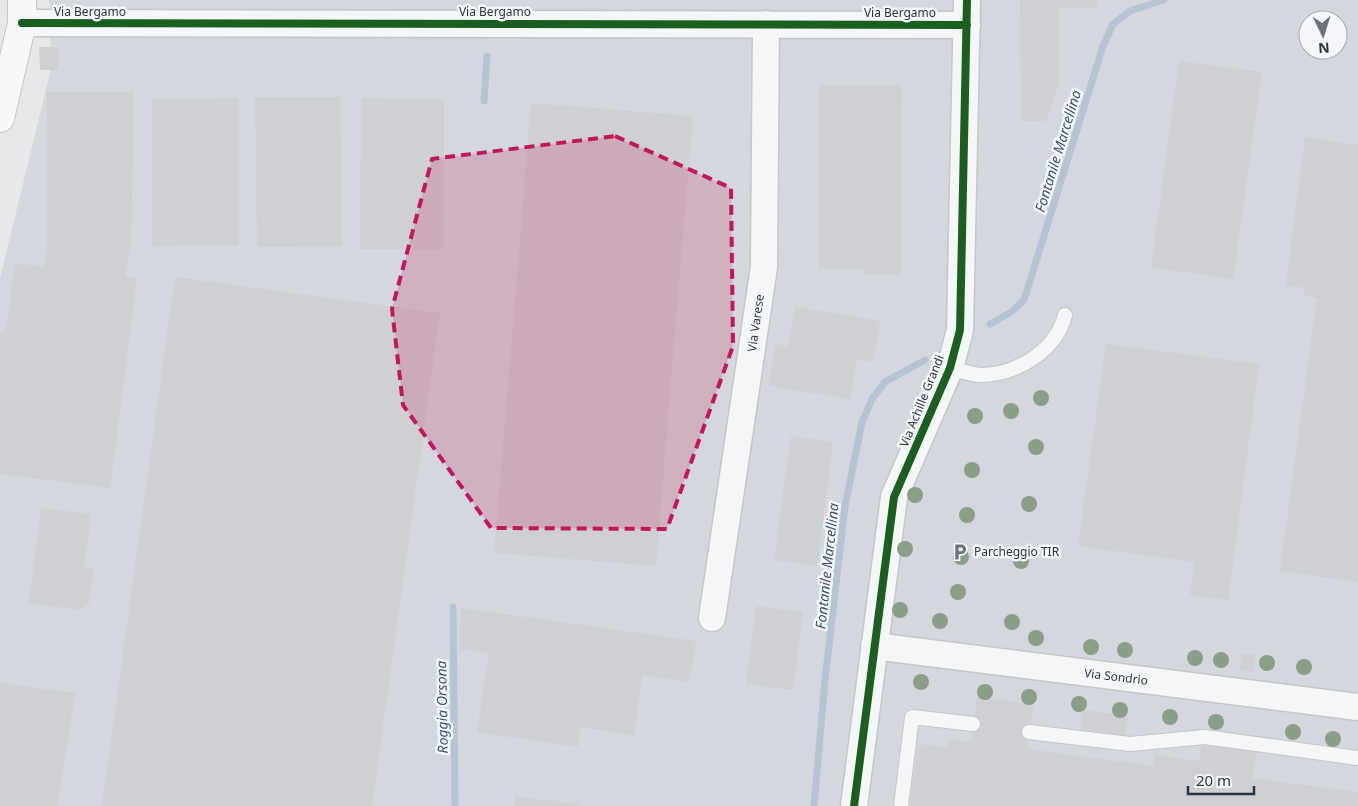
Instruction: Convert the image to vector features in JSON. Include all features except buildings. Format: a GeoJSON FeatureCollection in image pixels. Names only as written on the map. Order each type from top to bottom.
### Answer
{"type":"FeatureCollection","features":[{"type":"Feature","properties":{"kind":"street","name":"Via Bergamo"},"geometry":{"type":"LineString","coordinates":[[22,12],[766,24],[967,12]]}},
{"type":"Feature","properties":{"kind":"street"},"geometry":{"type":"LineString","coordinates":[[0,118],[22,12]]}},
{"type":"Feature","properties":{"kind":"street","name":"Via Achille Grandi"},"geometry":{"type":"LineString","coordinates":[[854,806],[894,497],[950,368],[960,330],[967,12]]}},
{"type":"Feature","properties":{"kind":"street","name":"Via Varese"},"geometry":{"type":"LineString","coordinates":[[712,618],[764,267],[766,24]]}},
{"type":"Feature","properties":{"kind":"street","name":"Via Sondrio"},"geometry":{"type":"LineString","coordinates":[[874,646],[1358,707]]}},
{"type":"Feature","properties":{"kind":"lane"},"geometry":{"type":"LineString","coordinates":[[950,368],[969,374],[981,375],[1004,372],[1016,368],[1046,348],[1060,329],[1065,315]]}},
{"type":"Feature","properties":{"kind":"lane"},"geometry":{"type":"LineString","coordinates":[[901,806],[912,716],[973,724]]}},
{"type":"Feature","properties":{"kind":"lane"},"geometry":{"type":"LineString","coordinates":[[1029,732],[1130,744],[1205,737],[1358,758]]}},
{"type":"Feature","properties":{"kind":"highlighted area"},"geometry":{"type":"Polygon","coordinates":[[[615,136],[731,188],[733,346],[667,529],[491,528],[403,405],[392,309],[432,159],[615,136]]]}},
{"type":"Feature","properties":{"kind":"shaded area"},"geometry":{"type":"Polygon","coordinates":[[[49,0],[1358,0],[1358,806],[0,806],[0,278],[51,69],[49,0]]]}},
{"type":"Feature","properties":{"kind":"waterway","name":"Fontanile Marcellina"},"geometry":{"type":"LineString","coordinates":[[990,324],[1011,312],[1024,300],[1103,46],[1113,24],[1130,11],[1164,0]]}},
{"type":"Feature","properties":{"kind":"waterway","name":"Roggia Orsona"},"geometry":{"type":"LineString","coordinates":[[484,101],[487,56]]}},
{"type":"Feature","properties":{"kind":"waterway","name":"Fontanile Marcellina"},"geometry":{"type":"LineString","coordinates":[[814,806],[825,680],[845,506],[862,422],[872,399],[885,382],[925,360]]}},
{"type":"Feature","properties":{"kind":"waterway","name":"Roggia Orsona"},"geometry":{"type":"LineString","coordinates":[[453,607],[455,806]]}},
{"type":"Feature","properties":{"kind":"cycle path"},"geometry":{"type":"LineString","coordinates":[[854,806],[894,497],[950,368],[960,330],[967,0]]}},
{"type":"Feature","properties":{"kind":"cycle path"},"geometry":{"type":"LineString","coordinates":[[22,23],[967,25]]}},
{"type":"Feature","properties":{"kind":"place","name":"Parcheggio TIR"},"geometry":{"type":"Point","coordinates":[960,552]}}]}
